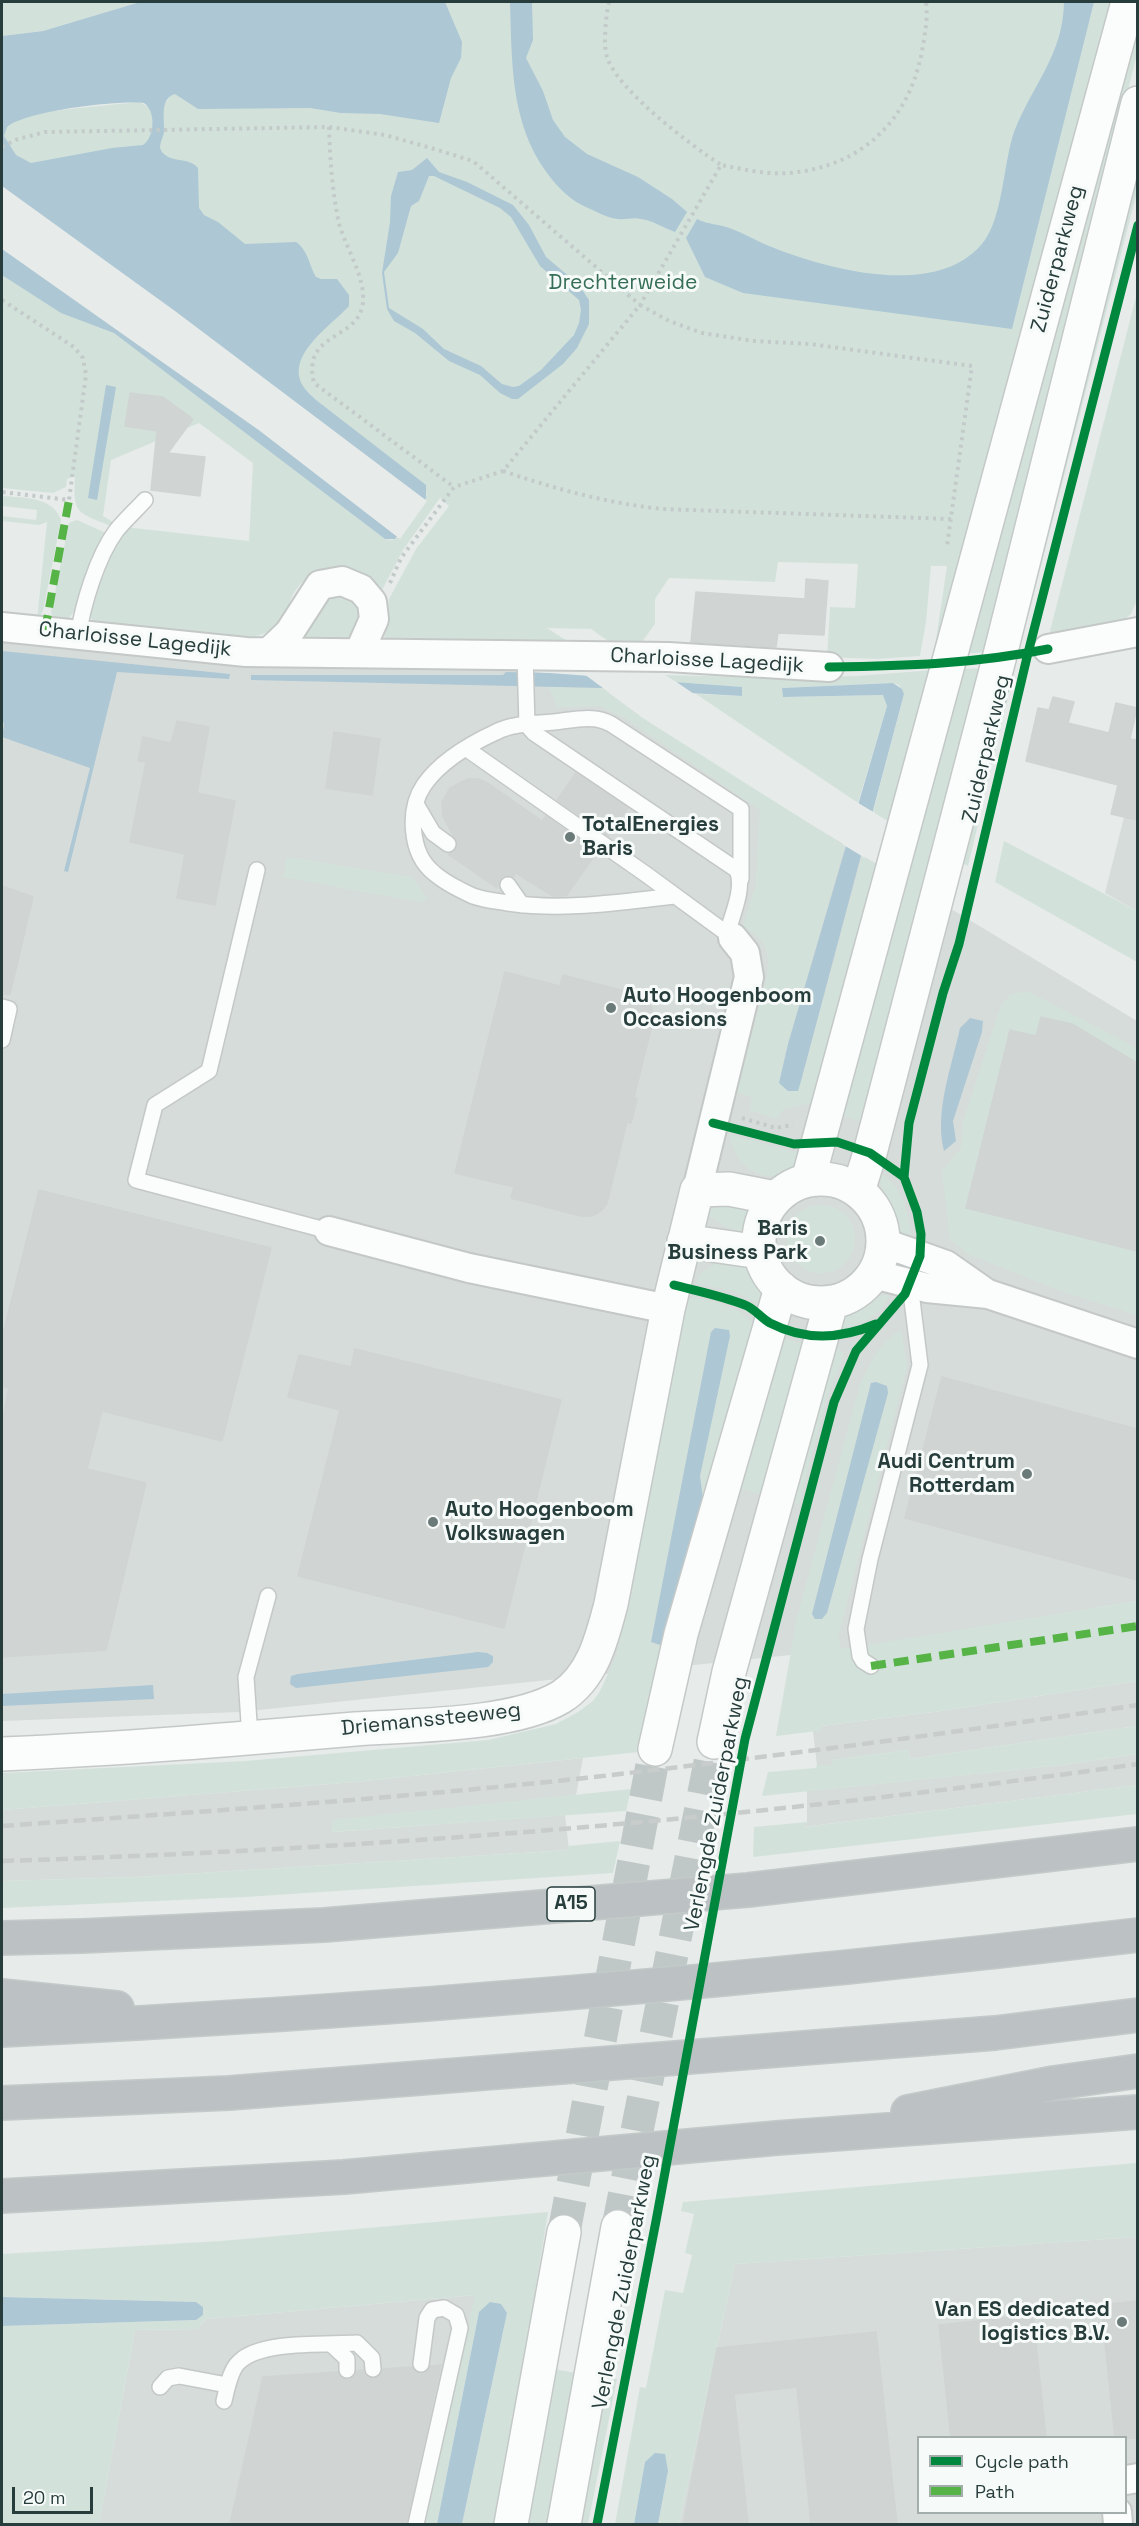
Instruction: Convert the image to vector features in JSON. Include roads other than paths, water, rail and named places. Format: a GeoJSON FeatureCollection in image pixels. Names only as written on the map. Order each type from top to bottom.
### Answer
{"type":"FeatureCollection","features":[{"type":"Feature","properties":{"kind":"highway","name":"A15"},"geometry":{"type":"LineString","coordinates":[[2,1938],[93,1936],[324,1924],[689,1895],[1137,1844]]}},
{"type":"Feature","properties":{"kind":"highway"},"geometry":{"type":"LineString","coordinates":[[2,2030],[220,2020],[754,1976],[972,1955],[1137,1935]]}},
{"type":"Feature","properties":{"kind":"highway"},"geometry":{"type":"LineString","coordinates":[[2,1996],[220,2020]]}},
{"type":"Feature","properties":{"kind":"highway"},"geometry":{"type":"LineString","coordinates":[[2,2103],[276,2090],[995,2033],[1137,2015]]}},
{"type":"Feature","properties":{"kind":"highway"},"geometry":{"type":"LineString","coordinates":[[777,2138],[1054,2083],[1137,2071]]}},
{"type":"Feature","properties":{"kind":"highway"},"geometry":{"type":"LineString","coordinates":[[2,2196],[344,2177],[777,2138],[1137,2112]]}},
{"type":"Feature","properties":{"kind":"main road","name":"Zuiderparkweg"},"geometry":{"type":"LineString","coordinates":[[808,1180],[1128,2]]}},
{"type":"Feature","properties":{"kind":"main road","name":"Zuiderparkweg"},"geometry":{"type":"LineString","coordinates":[[858,1191],[872,1146],[999,659],[1137,103]]}},
{"type":"Feature","properties":{"kind":"main road"},"geometry":{"type":"LineString","coordinates":[[829,1179],[849,1185],[858,1191],[878,1214],[884,1243],[874,1274],[855,1293],[831,1303],[804,1301],[780,1288],[767,1272],[758,1240],[763,1217],[776,1198],[796,1184],[808,1180],[829,1179]]}},
{"type":"Feature","properties":{"kind":"main road"},"geometry":{"type":"LineString","coordinates":[[697,1190],[729,1190],[776,1198]]}},
{"type":"Feature","properties":{"kind":"main road","name":"Driemanssteeweg"},"geometry":{"type":"LineString","coordinates":[[2,1754],[250,1738],[499,1717],[529,1711],[546,1704],[575,1686],[591,1665],[601,1642],[612,1604],[668,1309],[697,1190]]}},
{"type":"Feature","properties":{"kind":"main road"},"geometry":{"type":"LineString","coordinates":[[684,1241],[760,1252]]}},
{"type":"Feature","properties":{"kind":"main road"},"geometry":{"type":"LineString","coordinates":[[655,1749],[681,1634],[780,1288]]}},
{"type":"Feature","properties":{"kind":"main road","name":"Verlengde Zuiderparkweg"},"geometry":{"type":"LineString","coordinates":[[714,1742],[729,1672],[831,1303]]}},
{"type":"Feature","properties":{"kind":"main road","name":"Verlengde Zuiderparkweg"},"geometry":{"type":"LineString","coordinates":[[564,2524],[618,2227]]}},
{"type":"Feature","properties":{"kind":"main road"},"geometry":{"type":"LineString","coordinates":[[512,2524],[564,2232]]}},
{"type":"Feature","properties":{"kind":"street"},"geometry":{"type":"LineString","coordinates":[[269,652],[289,633],[320,585],[342,581],[362,589],[372,602],[374,619],[359,653]]}},
{"type":"Feature","properties":{"kind":"street","name":"Charloisse Lagedijk"},"geometry":{"type":"LineString","coordinates":[[2,627],[78,636],[269,652],[359,653],[525,662],[668,657],[829,667]]}},
{"type":"Feature","properties":{"kind":"street"},"geometry":{"type":"LineString","coordinates":[[1048,649],[1137,632]]}},
{"type":"Feature","properties":{"kind":"street","name":"Driemanssteeweg"},"geometry":{"type":"LineString","coordinates":[[697,1190],[749,977],[745,953],[730,936]]}},
{"type":"Feature","properties":{"kind":"street"},"geometry":{"type":"LineString","coordinates":[[329,1231],[469,1268],[668,1309]]}},
{"type":"Feature","properties":{"kind":"street"},"geometry":{"type":"LineString","coordinates":[[884,1243],[946,1265],[988,1294]]}},
{"type":"Feature","properties":{"kind":"street"},"geometry":{"type":"LineString","coordinates":[[874,1274],[927,1288],[988,1294],[1137,1344]]}},
{"type":"Feature","properties":{"kind":"lane"},"geometry":{"type":"LineString","coordinates":[[78,636],[81,616],[94,575],[115,532],[145,500]]}},
{"type":"Feature","properties":{"kind":"lane"},"geometry":{"type":"LineString","coordinates":[[525,662],[526,725],[534,733],[738,870],[741,879]]}},
{"type":"Feature","properties":{"kind":"lane"},"geometry":{"type":"LineString","coordinates":[[467,749],[675,896],[730,936],[741,879],[741,809],[605,720],[591,718],[526,725],[497,731],[467,749],[449,760],[429,778],[418,795],[414,825],[418,847],[428,868],[435,874],[475,897],[522,905],[568,907],[675,896]]}},
{"type":"Feature","properties":{"kind":"lane"},"geometry":{"type":"LineString","coordinates":[[416,804],[433,833],[448,844]]}},
{"type":"Feature","properties":{"kind":"lane"},"geometry":{"type":"LineString","coordinates":[[257,870],[209,1071],[155,1105],[136,1180],[329,1231]]}},
{"type":"Feature","properties":{"kind":"lane"},"geometry":{"type":"LineString","coordinates":[[508,885],[522,905]]}},
{"type":"Feature","properties":{"kind":"lane"},"geometry":{"type":"LineString","coordinates":[[2,1007],[9,1009],[2,1040]]}},
{"type":"Feature","properties":{"kind":"lane"},"geometry":{"type":"LineString","coordinates":[[871,1666],[860,1656],[856,1629],[870,1559],[920,1365],[910,1284]]}},
{"type":"Feature","properties":{"kind":"lane"},"geometry":{"type":"LineString","coordinates":[[250,1738],[246,1677],[268,1596]]}},
{"type":"Feature","properties":{"kind":"lane"},"geometry":{"type":"LineString","coordinates":[[416,2524],[460,2328],[456,2315],[444,2308],[432,2310],[427,2318],[421,2364]]}},
{"type":"Feature","properties":{"kind":"lane"},"geometry":{"type":"LineString","coordinates":[[224,2401],[227,2385],[237,2363],[252,2353],[273,2348],[357,2343],[372,2358],[373,2369]]}},
{"type":"Feature","properties":{"kind":"lane"},"geometry":{"type":"LineString","coordinates":[[332,2345],[347,2359],[348,2370]]}},
{"type":"Feature","properties":{"kind":"lane"},"geometry":{"type":"LineString","coordinates":[[160,2387],[168,2378],[179,2376],[227,2385]]}},
{"type":"Feature","properties":{"kind":"water"},"geometry":{"type":"Polygon","coordinates":[[[140,2],[445,2],[462,42],[461,58],[451,78],[439,123],[380,114],[341,113],[310,108],[198,109],[175,94],[167,100],[165,105],[164,132],[160,146],[168,157],[190,162],[198,168],[199,208],[204,215],[218,222],[245,244],[296,242],[306,253],[316,277],[337,279],[349,295],[349,306],[312,342],[305,352],[300,363],[299,374],[303,386],[316,400],[426,485],[426,498],[395,539],[385,539],[114,333],[61,313],[2,275],[2,36],[43,31],[140,2]],[[114,103],[51,112],[17,121],[7,127],[4,136],[16,155],[31,163],[112,148],[143,145],[152,130],[151,112],[144,103],[114,103]]]}},
{"type":"Feature","properties":{"kind":"water"},"geometry":{"type":"Polygon","coordinates":[[[510,2],[532,2],[533,40],[526,58],[543,91],[553,120],[565,137],[587,154],[638,177],[672,199],[687,212],[675,232],[654,222],[635,218],[614,218],[595,211],[570,198],[547,173],[526,133],[515,91],[510,2]]]}},
{"type":"Feature","properties":{"kind":"water"},"geometry":{"type":"Polygon","coordinates":[[[1064,2],[1094,2],[1012,329],[743,293],[705,277],[686,238],[697,219],[728,227],[793,255],[849,270],[908,275],[936,271],[961,261],[981,245],[994,222],[1014,132],[1052,54],[1062,21],[1064,2]]]}},
{"type":"Feature","properties":{"kind":"water"},"geometry":{"type":"Polygon","coordinates":[[[427,158],[439,172],[467,182],[513,205],[529,225],[546,257],[578,284],[589,300],[589,324],[577,348],[563,364],[518,399],[512,399],[500,393],[480,375],[449,361],[415,333],[394,321],[387,309],[382,273],[390,222],[391,196],[398,172],[412,170],[427,158]],[[429,176],[419,201],[411,206],[398,253],[384,272],[389,308],[423,329],[444,349],[481,366],[502,384],[519,386],[541,370],[574,335],[581,310],[579,300],[540,266],[511,217],[500,208],[434,176],[429,176]]]}},
{"type":"Feature","properties":{"kind":"water"},"geometry":{"type":"Polygon","coordinates":[[[106,385],[116,387],[97,500],[88,498],[106,385]]]}},
{"type":"Feature","properties":{"kind":"water"},"geometry":{"type":"Polygon","coordinates":[[[2,651],[230,674],[229,679],[117,672],[68,872],[64,871],[90,768],[2,737],[4,725],[2,651]]]}},
{"type":"Feature","properties":{"kind":"water"},"geometry":{"type":"Polygon","coordinates":[[[506,672],[742,687],[742,696],[602,688],[251,680],[251,675],[503,675],[506,672]]]}},
{"type":"Feature","properties":{"kind":"water"},"geometry":{"type":"Polygon","coordinates":[[[893,683],[902,689],[904,694],[801,1081],[798,1091],[788,1091],[779,1083],[788,1044],[887,706],[883,695],[783,697],[782,688],[893,683]]]}},
{"type":"Feature","properties":{"kind":"water"},"geometry":{"type":"Polygon","coordinates":[[[970,1018],[983,1021],[982,1032],[953,1121],[956,1141],[944,1151],[941,1121],[945,1089],[960,1028],[970,1018]]]}},
{"type":"Feature","properties":{"kind":"water"},"geometry":{"type":"Polygon","coordinates":[[[715,1328],[729,1330],[730,1336],[700,1476],[703,1499],[667,1647],[651,1642],[711,1332],[715,1328]]]}},
{"type":"Feature","properties":{"kind":"water"},"geometry":{"type":"Polygon","coordinates":[[[876,1382],[887,1386],[888,1393],[827,1613],[822,1619],[815,1619],[812,1614],[871,1383],[876,1382]]]}},
{"type":"Feature","properties":{"kind":"water"},"geometry":{"type":"Polygon","coordinates":[[[478,1652],[493,1656],[493,1662],[488,1667],[296,1688],[290,1684],[291,1676],[298,1674],[478,1652]]]}},
{"type":"Feature","properties":{"kind":"water"},"geometry":{"type":"Polygon","coordinates":[[[153,1685],[154,1699],[2,1706],[2,1694],[153,1685]]]}},
{"type":"Feature","properties":{"kind":"water"},"geometry":{"type":"Polygon","coordinates":[[[2,2297],[196,2302],[203,2307],[203,2315],[196,2320],[2,2326],[2,2297]]]}},
{"type":"Feature","properties":{"kind":"water"},"geometry":{"type":"Polygon","coordinates":[[[490,2302],[501,2304],[507,2313],[462,2524],[437,2524],[479,2312],[490,2302]]]}},
{"type":"Feature","properties":{"kind":"water"},"geometry":{"type":"Polygon","coordinates":[[[655,2453],[665,2454],[668,2471],[658,2524],[634,2524],[645,2462],[655,2453]]]}},
{"type":"Feature","properties":{"kind":"tunnel"},"geometry":{"type":"LineString","coordinates":[[618,2227],[714,1742]]}},
{"type":"Feature","properties":{"kind":"tunnel"},"geometry":{"type":"LineString","coordinates":[[564,2232],[655,1749]]}},
{"type":"Feature","properties":{"kind":"railway"},"geometry":{"type":"LineString","coordinates":[[2,1826],[512,1786],[724,1762],[1138,1705]]}},
{"type":"Feature","properties":{"kind":"railway"},"geometry":{"type":"LineString","coordinates":[[2,1861],[286,1848],[571,1828],[855,1800],[1138,1764]]}},
{"type":"Feature","properties":{"kind":"place","name":"TotalEnergies Baris"},"geometry":{"type":"Point","coordinates":[570,837]}},
{"type":"Feature","properties":{"kind":"place","name":"Auto Hoogenboom Occasions"},"geometry":{"type":"Point","coordinates":[611,1008]}},
{"type":"Feature","properties":{"kind":"place","name":"Baris Business Park"},"geometry":{"type":"Point","coordinates":[820,1241]}},
{"type":"Feature","properties":{"kind":"place","name":"Audi Centrum Rotterdam"},"geometry":{"type":"Point","coordinates":[1027,1474]}},
{"type":"Feature","properties":{"kind":"place","name":"Auto Hoogenboom Volkswagen"},"geometry":{"type":"Point","coordinates":[433,1522]}},
{"type":"Feature","properties":{"kind":"place","name":"Van ES dedicated logistics B.V."},"geometry":{"type":"Point","coordinates":[1122,2322]}},
{"type":"Feature","properties":{"kind":"park label","name":"Drechterweide"},"geometry":{"type":"Point","coordinates":[623,283]}}]}
